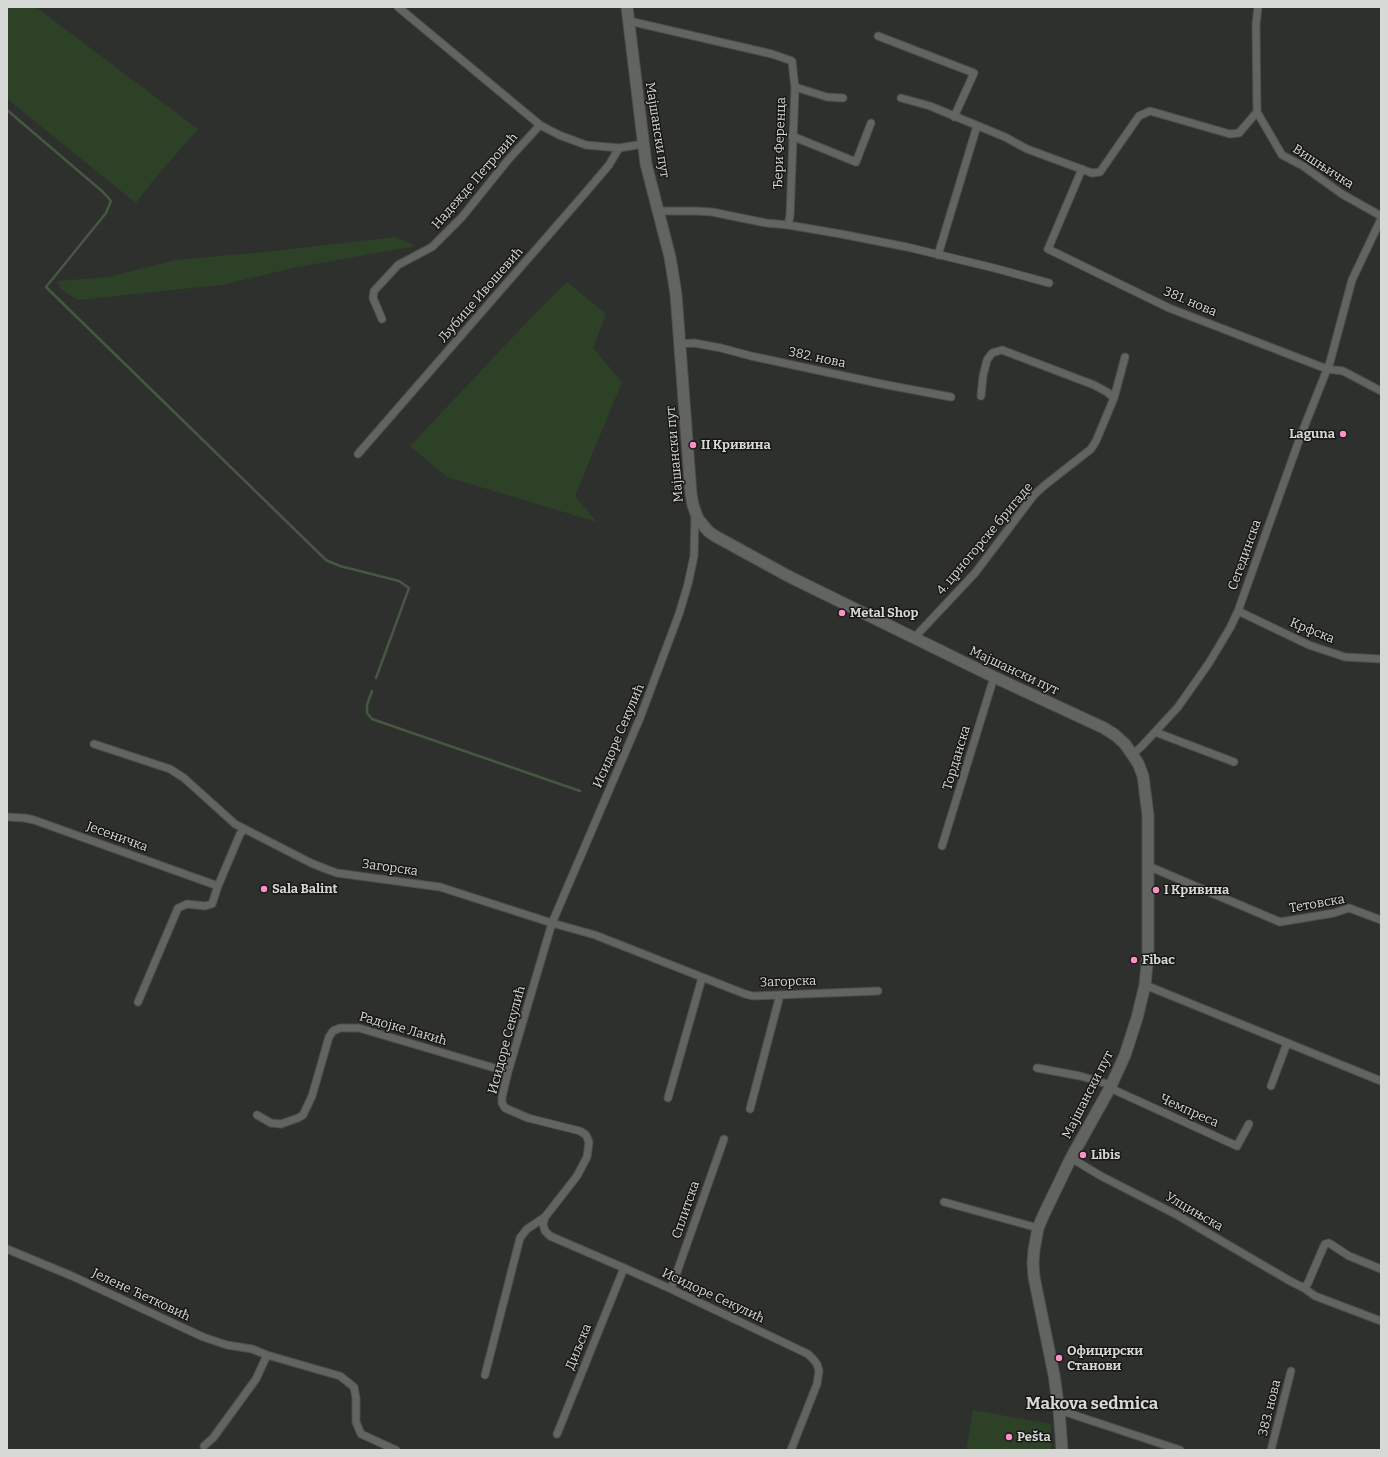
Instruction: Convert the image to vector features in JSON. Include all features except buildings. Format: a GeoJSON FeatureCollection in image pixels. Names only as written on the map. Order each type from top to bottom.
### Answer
{"type":"FeatureCollection","features":[{"type":"Feature","properties":{"kind":"street"},"geometry":{"type":"LineString","coordinates":[[398,7],[540,125],[559,135],[586,145],[619,148],[643,144]]}},
{"type":"Feature","properties":{"kind":"street","name":"Мајшански пут"},"geometry":{"type":"LineString","coordinates":[[627,7],[643,144],[670,257],[676,294],[691,494],[695,512],[703,526],[715,536],[790,577],[994,677],[1104,728],[1120,739],[1133,754],[1143,776],[1148,815],[1148,954],[1145,985],[1136,1023],[1125,1055],[1110,1087],[1053,1193],[1038,1228],[1033,1263],[1034,1277],[1054,1375],[1059,1410],[1062,1450]]}},
{"type":"Feature","properties":{"kind":"street","name":"Вишњичка"},"geometry":{"type":"LineString","coordinates":[[1258,7],[1256,24],[1257,112],[1282,155],[1303,166],[1342,194],[1381,216]]}},
{"type":"Feature","properties":{"kind":"street","name":"Ђери Ференца"},"geometry":{"type":"LineString","coordinates":[[629,21],[772,54],[792,62],[795,88],[790,216],[788,225]]}},
{"type":"Feature","properties":{"kind":"street"},"geometry":{"type":"LineString","coordinates":[[878,36],[974,73],[954,117]]}},
{"type":"Feature","properties":{"kind":"street"},"geometry":{"type":"LineString","coordinates":[[795,88],[827,97],[843,98]]}},
{"type":"Feature","properties":{"kind":"street"},"geometry":{"type":"LineString","coordinates":[[901,98],[930,106],[1005,137],[1027,148],[1092,173],[1100,172],[1139,116],[1150,111],[1230,134],[1239,133],[1257,112]]}},
{"type":"Feature","properties":{"kind":"street"},"geometry":{"type":"LineString","coordinates":[[792,136],[856,162],[871,123]]}},
{"type":"Feature","properties":{"kind":"street","name":"Надежде Петровић"},"geometry":{"type":"LineString","coordinates":[[382,319],[373,298],[374,291],[398,265],[432,247],[462,217],[508,160],[540,125]]}},
{"type":"Feature","properties":{"kind":"street"},"geometry":{"type":"LineString","coordinates":[[938,255],[977,126]]}},
{"type":"Feature","properties":{"kind":"street","name":"Љубице Ивошевић"},"geometry":{"type":"LineString","coordinates":[[358,454],[586,192],[609,164],[619,148]]}},
{"type":"Feature","properties":{"kind":"street","name":"381. нова"},"geometry":{"type":"LineString","coordinates":[[1082,169],[1048,248],[1169,308],[1327,370]]}},
{"type":"Feature","properties":{"kind":"street"},"geometry":{"type":"LineString","coordinates":[[658,211],[712,212],[766,223],[788,225],[877,241],[994,268],[1049,283]]}},
{"type":"Feature","properties":{"kind":"street","name":"Сегединска"},"geometry":{"type":"LineString","coordinates":[[1133,754],[1178,708],[1210,663],[1238,611],[1298,442],[1327,370],[1352,280],[1381,219]]}},
{"type":"Feature","properties":{"kind":"street","name":"382. нова"},"geometry":{"type":"LineString","coordinates":[[679,344],[694,343],[721,348],[751,356],[882,384],[951,397]]}},
{"type":"Feature","properties":{"kind":"street"},"geometry":{"type":"LineString","coordinates":[[981,396],[983,376],[987,360],[992,353],[1002,350],[1094,385],[1107,392],[1114,398]]}},
{"type":"Feature","properties":{"kind":"street","name":"4. црногорске бригаде"},"geometry":{"type":"LineString","coordinates":[[914,638],[975,573],[1034,495],[1091,449],[1096,441],[1114,398],[1125,357]]}},
{"type":"Feature","properties":{"kind":"street"},"geometry":{"type":"LineString","coordinates":[[1327,370],[1343,371],[1381,391]]}},
{"type":"Feature","properties":{"kind":"street","name":"Исидоре Секулић"},"geometry":{"type":"LineString","coordinates":[[695,512],[694,556],[688,584],[679,614],[640,718],[552,923],[508,1072],[502,1103],[505,1108],[528,1118],[580,1131],[586,1135],[589,1142],[587,1157],[577,1176],[545,1217],[543,1224],[545,1231],[550,1236],[624,1268],[808,1354],[817,1364],[819,1371],[817,1384],[791,1450]]}},
{"type":"Feature","properties":{"kind":"street","name":"Крфска"},"geometry":{"type":"LineString","coordinates":[[1238,611],[1309,645],[1346,657],[1381,659]]}},
{"type":"Feature","properties":{"kind":"street","name":"Торданска"},"geometry":{"type":"LineString","coordinates":[[942,846],[994,677]]}},
{"type":"Feature","properties":{"kind":"street"},"geometry":{"type":"LineString","coordinates":[[1155,732],[1234,762]]}},
{"type":"Feature","properties":{"kind":"street","name":"Загорска"},"geometry":{"type":"LineString","coordinates":[[94,744],[170,769],[184,778],[235,824],[311,864],[326,870],[337,873],[440,887],[552,923],[595,935],[744,994],[754,996],[878,990]]}},
{"type":"Feature","properties":{"kind":"street","name":"Јесеничка"},"geometry":{"type":"LineString","coordinates":[[7,817],[34,820],[218,886]]}},
{"type":"Feature","properties":{"kind":"street"},"geometry":{"type":"LineString","coordinates":[[138,1002],[178,908],[188,904],[205,906],[212,904],[240,834],[244,829]]}},
{"type":"Feature","properties":{"kind":"street","name":"Тетовска"},"geometry":{"type":"LineString","coordinates":[[1148,866],[1280,922],[1334,913],[1349,908],[1381,920]]}},
{"type":"Feature","properties":{"kind":"street"},"geometry":{"type":"LineString","coordinates":[[668,1098],[702,978]]}},
{"type":"Feature","properties":{"kind":"street"},"geometry":{"type":"LineString","coordinates":[[1145,985],[1381,1081]]}},
{"type":"Feature","properties":{"kind":"street"},"geometry":{"type":"LineString","coordinates":[[750,1109],[780,995]]}},
{"type":"Feature","properties":{"kind":"street","name":"Радојке Лакић"},"geometry":{"type":"LineString","coordinates":[[257,1115],[271,1122],[281,1124],[302,1115],[312,1096],[329,1037],[333,1031],[340,1028],[359,1028],[508,1072]]}},
{"type":"Feature","properties":{"kind":"street"},"geometry":{"type":"LineString","coordinates":[[1271,1086],[1287,1043]]}},
{"type":"Feature","properties":{"kind":"street"},"geometry":{"type":"LineString","coordinates":[[1037,1068],[1080,1076],[1110,1087]]}},
{"type":"Feature","properties":{"kind":"street","name":"Чемпреса"},"geometry":{"type":"LineString","coordinates":[[1110,1087],[1236,1146],[1249,1124]]}},
{"type":"Feature","properties":{"kind":"street","name":"Сплитска"},"geometry":{"type":"LineString","coordinates":[[671,1290],[724,1139]]}},
{"type":"Feature","properties":{"kind":"street","name":"Улцињска"},"geometry":{"type":"LineString","coordinates":[[1071,1158],[1101,1176],[1177,1215],[1304,1288],[1315,1296],[1381,1321]]}},
{"type":"Feature","properties":{"kind":"street"},"geometry":{"type":"LineString","coordinates":[[944,1202],[1038,1228]]}},
{"type":"Feature","properties":{"kind":"street"},"geometry":{"type":"LineString","coordinates":[[485,1375],[520,1238],[527,1230],[545,1217]]}},
{"type":"Feature","properties":{"kind":"street"},"geometry":{"type":"LineString","coordinates":[[1304,1288],[1308,1283],[1323,1248],[1329,1243],[1349,1256],[1381,1269]]}},
{"type":"Feature","properties":{"kind":"street","name":"Јелене Ћетковић"},"geometry":{"type":"LineString","coordinates":[[7,1249],[72,1276],[203,1336],[227,1345],[252,1349],[267,1355],[340,1376],[354,1387],[356,1398],[356,1422],[361,1434],[396,1450]]}},
{"type":"Feature","properties":{"kind":"street","name":"Диљска"},"geometry":{"type":"LineString","coordinates":[[557,1434],[624,1268]]}},
{"type":"Feature","properties":{"kind":"street"},"geometry":{"type":"LineString","coordinates":[[204,1446],[213,1438],[256,1379],[267,1355]]}},
{"type":"Feature","properties":{"kind":"street","name":"383. нова"},"geometry":{"type":"LineString","coordinates":[[1272,1450],[1291,1371]]}},
{"type":"Feature","properties":{"kind":"street"},"geometry":{"type":"LineString","coordinates":[[1059,1410],[1180,1450]]}},
{"type":"Feature","properties":{"kind":"green space"},"geometry":{"type":"Polygon","coordinates":[[[7,7],[36,7],[198,129],[151,183],[136,203],[7,99],[7,7]]]}},
{"type":"Feature","properties":{"kind":"green space"},"geometry":{"type":"Polygon","coordinates":[[[395,237],[416,246],[298,267],[221,285],[77,300],[61,289],[58,281],[108,277],[176,260],[265,252],[395,237]]]}},
{"type":"Feature","properties":{"kind":"green space"},"geometry":{"type":"Polygon","coordinates":[[[567,282],[606,314],[593,348],[622,382],[575,496],[597,522],[447,477],[410,446],[567,282]]]}},
{"type":"Feature","properties":{"kind":"green space","name":"Pešta"},"geometry":{"type":"Polygon","coordinates":[[[973,1410],[1051,1424],[1051,1450],[966,1450],[973,1410]]]}},
{"type":"Feature","properties":{"kind":"waterway"},"geometry":{"type":"LineString","coordinates":[[7,110],[103,192],[111,201],[106,213],[46,287],[326,560],[340,566],[399,581],[409,588],[376,678]]}},
{"type":"Feature","properties":{"kind":"waterway"},"geometry":{"type":"LineString","coordinates":[[372,691],[367,705],[367,713],[372,719],[580,791]]}},
{"type":"Feature","properties":{"kind":"place","name":"Laguna"},"geometry":{"type":"Point","coordinates":[1343,434]}},
{"type":"Feature","properties":{"kind":"place","name":"II Кривина"},"geometry":{"type":"Point","coordinates":[693,445]}},
{"type":"Feature","properties":{"kind":"place","name":"Metal Shop"},"geometry":{"type":"Point","coordinates":[842,613]}},
{"type":"Feature","properties":{"kind":"place","name":"Sala Balint"},"geometry":{"type":"Point","coordinates":[264,889]}},
{"type":"Feature","properties":{"kind":"place","name":"I Кривина"},"geometry":{"type":"Point","coordinates":[1156,890]}},
{"type":"Feature","properties":{"kind":"place","name":"Fibac"},"geometry":{"type":"Point","coordinates":[1134,960]}},
{"type":"Feature","properties":{"kind":"place","name":"Libis"},"geometry":{"type":"Point","coordinates":[1083,1155]}},
{"type":"Feature","properties":{"kind":"place","name":"Официрски Станови"},"geometry":{"type":"Point","coordinates":[1059,1358]}},
{"type":"Feature","properties":{"kind":"place","name":"Pešta"},"geometry":{"type":"Point","coordinates":[1009,1437]}},
{"type":"Feature","properties":{"kind":"district","name":"Makova sedmica"},"geometry":{"type":"Point","coordinates":[1092,1404]}}]}
